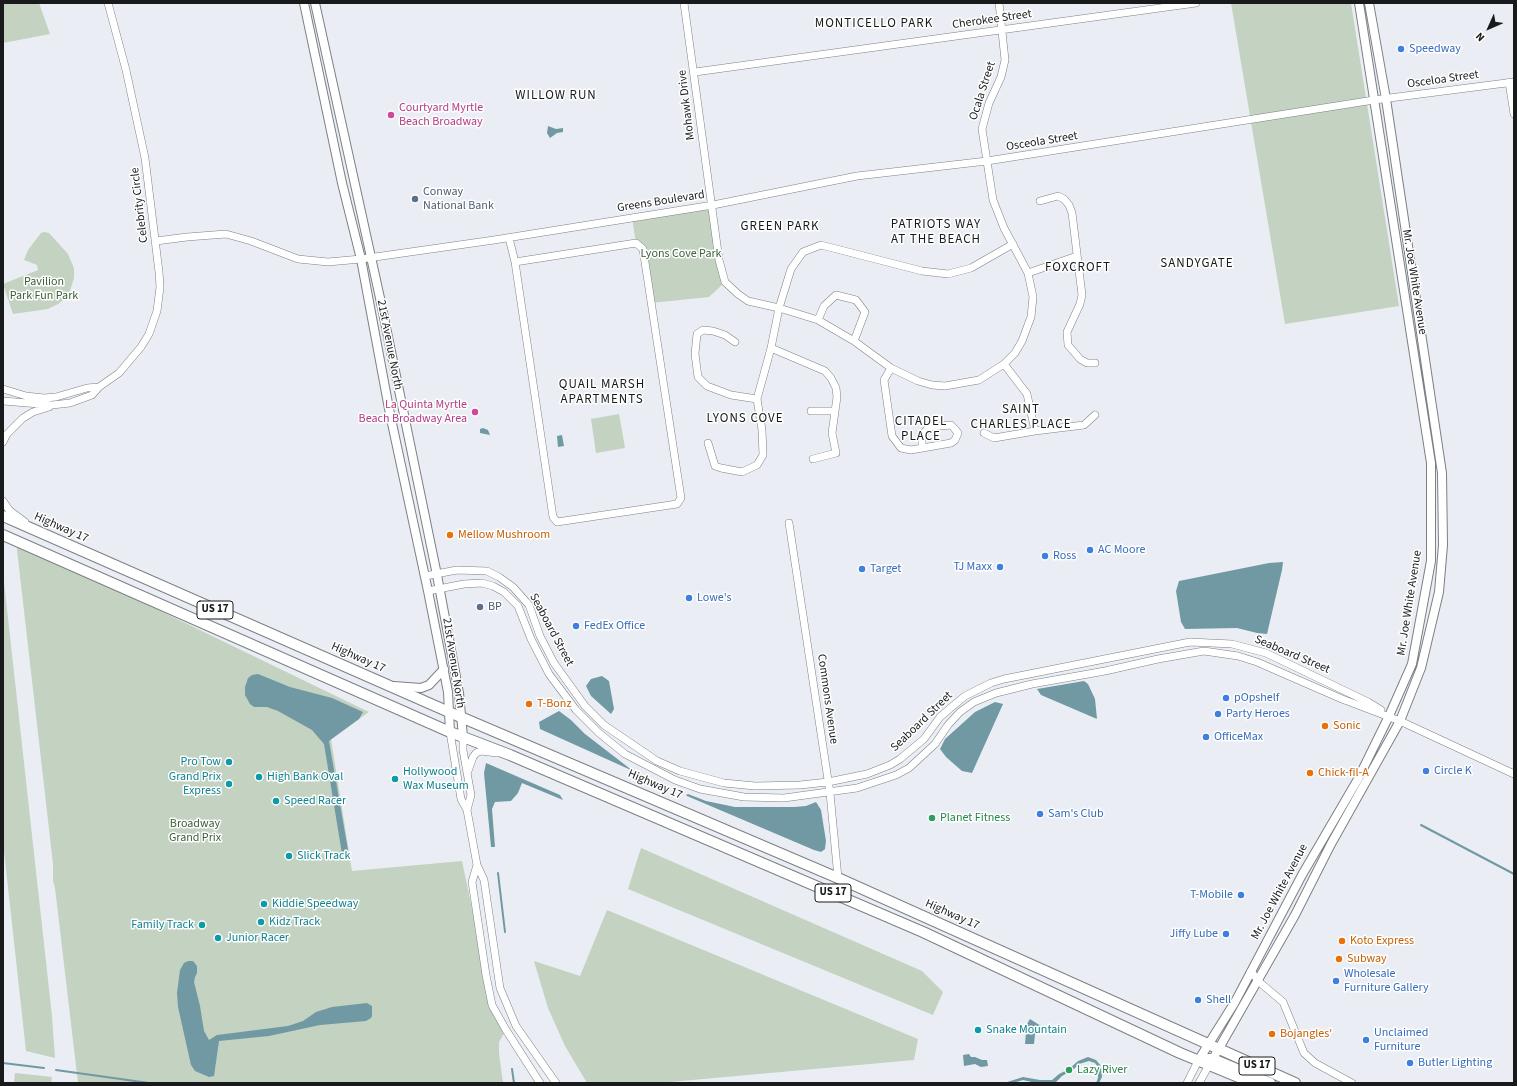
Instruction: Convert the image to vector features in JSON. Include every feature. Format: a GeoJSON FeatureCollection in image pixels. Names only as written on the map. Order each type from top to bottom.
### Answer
{"type":"FeatureCollection","features":[{"type":"Feature","properties":{"kind":"highway","name":"Highway 17"},"geometry":{"type":"LineString","coordinates":[[3,516],[389,686],[838,878],[1295,1083]]}},
{"type":"Feature","properties":{"kind":"highway","name":"US 17"},"geometry":{"type":"LineString","coordinates":[[3,535],[450,732],[510,755],[923,932],[1198,1061],[1211,1062],[1253,1083]]}},
{"type":"Feature","properties":{"kind":"highway"},"geometry":{"type":"LineString","coordinates":[[1211,1062],[1270,1083]]}},
{"type":"Feature","properties":{"kind":"main road","name":"21st Avenue North"},"geometry":{"type":"LineString","coordinates":[[304,3],[342,183],[361,259],[390,414],[444,669],[450,732]]}},
{"type":"Feature","properties":{"kind":"main road","name":"21st Avenue North"},"geometry":{"type":"LineString","coordinates":[[314,3],[371,257],[437,575],[459,693],[462,736]]}},
{"type":"Feature","properties":{"kind":"main road","name":"Mr. Joe White Avenue"},"geometry":{"type":"LineString","coordinates":[[1198,1061],[1235,1002],[1302,875],[1358,779],[1389,716],[1412,664],[1423,612],[1431,561],[1431,463],[1384,172],[1359,3]]}},
{"type":"Feature","properties":{"kind":"main road","name":"Mr. Joe White Avenue"},"geometry":{"type":"LineString","coordinates":[[1211,1062],[1295,915],[1335,838],[1400,721],[1421,668],[1439,592],[1443,544],[1442,480],[1386,99],[1369,3]]}},
{"type":"Feature","properties":{"kind":"main road"},"geometry":{"type":"LineString","coordinates":[[389,686],[421,688],[429,685],[444,669]]}},
{"type":"Feature","properties":{"kind":"street","name":"Celebrity Circle"},"geometry":{"type":"LineString","coordinates":[[3,400],[52,406],[80,400],[92,395],[99,387],[131,361],[141,347],[151,328],[157,311],[160,287],[156,242],[145,158],[126,70],[108,3]]}},
{"type":"Feature","properties":{"kind":"street","name":"Mohawk Drive"},"geometry":{"type":"LineString","coordinates":[[684,3],[713,205]]}},
{"type":"Feature","properties":{"kind":"street","name":"Ocala Street"},"geometry":{"type":"LineString","coordinates":[[987,161],[982,129],[989,103],[1001,77],[1005,60],[998,3]]}},
{"type":"Feature","properties":{"kind":"street","name":"Cherokee Street"},"geometry":{"type":"LineString","coordinates":[[695,72],[1196,3]]}},
{"type":"Feature","properties":{"kind":"street","name":"Osceloa Street"},"geometry":{"type":"LineString","coordinates":[[1374,100],[1512,82]]}},
{"type":"Feature","properties":{"kind":"street"},"geometry":{"type":"LineString","coordinates":[[1512,82],[1514,114]]}},
{"type":"Feature","properties":{"kind":"street","name":"Osceola Street"},"geometry":{"type":"LineString","coordinates":[[713,205],[857,176],[987,161],[1374,100]]}},
{"type":"Feature","properties":{"kind":"street","name":"Greens Boulevard"},"geometry":{"type":"LineString","coordinates":[[156,242],[187,236],[226,234],[251,241],[304,260],[328,262],[361,259],[509,238],[713,205],[719,260],[726,282],[738,294],[748,301],[779,308],[818,320],[854,342],[891,368],[918,381],[932,385],[945,386],[979,380],[1004,364],[1022,341],[1031,317],[1033,297],[1028,273],[1004,228],[993,200],[987,161]]}},
{"type":"Feature","properties":{"kind":"street"},"geometry":{"type":"LineString","coordinates":[[1040,201],[1058,196],[1064,198],[1072,213],[1082,295],[1080,304],[1067,332],[1068,345],[1080,359],[1087,363],[1095,363]]}},
{"type":"Feature","properties":{"kind":"street"},"geometry":{"type":"LineString","coordinates":[[509,238],[515,262],[553,517],[557,522],[677,504],[681,498],[643,249],[636,243],[515,262]]}},
{"type":"Feature","properties":{"kind":"street"},"geometry":{"type":"LineString","coordinates":[[708,443],[715,466],[742,472],[757,465],[763,456],[762,430],[757,400],[771,348],[779,308],[791,268],[803,252],[821,245],[922,270],[948,274],[971,268],[1013,244]]}},
{"type":"Feature","properties":{"kind":"street"},"geometry":{"type":"LineString","coordinates":[[1028,273],[1077,256]]}},
{"type":"Feature","properties":{"kind":"street"},"geometry":{"type":"LineString","coordinates":[[818,320],[824,306],[836,295],[856,300],[865,312],[854,342]]}},
{"type":"Feature","properties":{"kind":"street"},"geometry":{"type":"LineString","coordinates":[[735,342],[725,335],[713,331],[703,330],[697,334],[695,354],[698,377],[707,386],[730,395],[757,400]]}},
{"type":"Feature","properties":{"kind":"street"},"geometry":{"type":"LineString","coordinates":[[771,348],[825,371],[832,378],[836,388],[838,397],[832,433],[836,453],[813,459]]}},
{"type":"Feature","properties":{"kind":"street"},"geometry":{"type":"LineString","coordinates":[[1004,364],[1027,394],[1035,431]]}},
{"type":"Feature","properties":{"kind":"street"},"geometry":{"type":"LineString","coordinates":[[891,368],[884,380],[892,436],[901,448],[911,450],[951,443],[955,440],[958,433],[951,425],[929,427],[922,435],[922,448]]}},
{"type":"Feature","properties":{"kind":"street","name":"Celebrity Circle"},"geometry":{"type":"LineString","coordinates":[[3,389],[26,396],[44,398],[56,397],[87,388],[99,387]]}},
{"type":"Feature","properties":{"kind":"street"},"geometry":{"type":"LineString","coordinates":[[3,442],[7,434],[23,418],[33,412],[52,406]]}},
{"type":"Feature","properties":{"kind":"street"},"geometry":{"type":"LineString","coordinates":[[811,411],[835,411]]}},
{"type":"Feature","properties":{"kind":"street"},"geometry":{"type":"LineString","coordinates":[[984,433],[994,438],[1084,425],[1095,415]]}},
{"type":"Feature","properties":{"kind":"street"},"geometry":{"type":"LineString","coordinates":[[3,501],[9,510],[42,533]]}},
{"type":"Feature","properties":{"kind":"street","name":"Commons Avenue"},"geometry":{"type":"LineString","coordinates":[[789,523],[830,793],[838,878]]}},
{"type":"Feature","properties":{"kind":"street","name":"Seaboard Street"},"geometry":{"type":"LineString","coordinates":[[425,576],[437,575],[457,570],[487,572],[513,587],[528,605],[540,636],[554,663],[585,706],[604,725],[656,761],[680,771],[724,782],[755,786],[800,785],[828,782],[867,774],[900,760],[924,738],[940,717],[954,705],[965,696],[991,683],[1004,679],[1190,642],[1232,644],[1266,653],[1368,702],[1389,716]]}},
{"type":"Feature","properties":{"kind":"street","name":"Seaboard Street"},"geometry":{"type":"LineString","coordinates":[[428,591],[464,584],[482,583],[493,586],[504,592],[512,598],[518,606],[542,664],[576,710],[599,733],[619,750],[675,780],[700,789],[744,797],[784,798],[830,793],[857,788],[896,775],[909,768],[935,744],[948,725],[960,712],[974,702],[996,693],[1032,684],[1105,671],[1176,655],[1204,651],[1238,656],[1257,662],[1342,699],[1389,716],[1514,774]]}},
{"type":"Feature","properties":{"kind":"street","name":"21st Avenue North"},"geometry":{"type":"LineString","coordinates":[[450,732],[461,799],[467,810],[477,865],[484,880],[500,988],[516,1026],[556,1083]]}},
{"type":"Feature","properties":{"kind":"street","name":"21st Avenue North"},"geometry":{"type":"LineString","coordinates":[[462,736],[471,795],[467,810]]}},
{"type":"Feature","properties":{"kind":"street"},"geometry":{"type":"LineString","coordinates":[[467,775],[470,761],[476,753],[480,751],[510,755]]}},
{"type":"Feature","properties":{"kind":"street","name":"21st Avenue North"},"geometry":{"type":"LineString","coordinates":[[477,865],[472,882],[492,1006],[540,1083]]}},
{"type":"Feature","properties":{"kind":"street"},"geometry":{"type":"LineString","coordinates":[[1251,971],[1258,981],[1284,1002],[1304,1053],[1315,1063],[1352,1083]]}},
{"type":"Feature","properties":{"kind":"street","name":"Mr. Joe White Avenue"},"geometry":{"type":"LineString","coordinates":[[1187,1083],[1198,1061]]}},
{"type":"Feature","properties":{"kind":"street","name":"Mr. Joe White Avenue"},"geometry":{"type":"LineString","coordinates":[[1199,1083],[1211,1062]]}},
{"type":"Feature","properties":{"kind":"green space"},"geometry":{"type":"Polygon","coordinates":[[[3,3],[39,3],[50,34],[3,43],[3,3]]]}},
{"type":"Feature","properties":{"kind":"green space"},"geometry":{"type":"Polygon","coordinates":[[[1231,3],[1351,3],[1399,306],[1285,324],[1231,3]]]}},
{"type":"Feature","properties":{"kind":"green space","name":"Lyons Cove Park"},"geometry":{"type":"Polygon","coordinates":[[[713,205],[725,282],[709,297],[651,303],[643,249],[636,243],[632,218],[713,205]]]}},
{"type":"Feature","properties":{"kind":"green space","name":"Pavilion Park Fun Park"},"geometry":{"type":"Polygon","coordinates":[[[41,233],[49,233],[68,254],[74,268],[74,278],[70,291],[66,298],[48,309],[13,314],[3,284],[38,270],[37,265],[24,260],[28,250],[41,233]]]}},
{"type":"Feature","properties":{"kind":"green space"},"geometry":{"type":"Polygon","coordinates":[[[619,414],[625,448],[596,453],[591,419],[619,414]]]}},
{"type":"Feature","properties":{"kind":"green space","name":"Broadway Grand Prix"},"geometry":{"type":"Polygon","coordinates":[[[16,541],[369,712],[331,739],[352,871],[462,861],[492,1005],[506,1030],[499,1042],[503,1083],[78,1083],[53,881],[53,864],[16,541]]]}},
{"type":"Feature","properties":{"kind":"green space"},"geometry":{"type":"Polygon","coordinates":[[[3,582],[52,1016],[55,1058],[26,1051],[3,842],[3,582]]]}},
{"type":"Feature","properties":{"kind":"green space"},"geometry":{"type":"Polygon","coordinates":[[[641,848],[922,971],[943,992],[933,1015],[628,889],[641,848]]]}},
{"type":"Feature","properties":{"kind":"green space"},"geometry":{"type":"Polygon","coordinates":[[[607,910],[918,1039],[914,1060],[659,1083],[587,1083],[565,1046],[548,1008],[534,961],[580,976],[607,910]]]}},
{"type":"Feature","properties":{"kind":"green space"},"geometry":{"type":"Polygon","coordinates":[[[15,1073],[52,1077],[51,1083],[14,1083],[15,1073]]]}},
{"type":"Feature","properties":{"kind":"water"},"geometry":{"type":"Polygon","coordinates":[[[548,126],[556,129],[563,128],[563,132],[557,133],[550,138],[547,133],[548,126]]]}},
{"type":"Feature","properties":{"kind":"water"},"geometry":{"type":"Polygon","coordinates":[[[483,428],[488,430],[490,435],[480,433],[480,429],[483,428]]]}},
{"type":"Feature","properties":{"kind":"water"},"geometry":{"type":"Polygon","coordinates":[[[562,435],[564,446],[558,447],[557,436],[562,435]]]}},
{"type":"Feature","properties":{"kind":"water"},"geometry":{"type":"Polygon","coordinates":[[[1283,562],[1267,634],[1237,628],[1185,629],[1181,622],[1176,591],[1179,581],[1269,563],[1283,562]]]}},
{"type":"Feature","properties":{"kind":"water"},"geometry":{"type":"Polygon","coordinates":[[[258,674],[290,687],[332,698],[363,712],[359,719],[329,741],[348,850],[345,855],[342,854],[324,744],[312,730],[278,711],[267,707],[254,707],[250,704],[245,695],[245,687],[248,678],[252,675],[258,674]]]}},
{"type":"Feature","properties":{"kind":"water"},"geometry":{"type":"Polygon","coordinates":[[[602,676],[609,681],[614,709],[611,714],[591,696],[586,686],[591,679],[602,676]]]}},
{"type":"Feature","properties":{"kind":"water"},"geometry":{"type":"Polygon","coordinates":[[[1084,681],[1088,684],[1095,699],[1097,719],[1041,695],[1037,689],[1084,681]]]}},
{"type":"Feature","properties":{"kind":"water"},"geometry":{"type":"Polygon","coordinates":[[[995,702],[1003,704],[972,773],[962,771],[946,757],[940,749],[945,739],[975,712],[995,702]]]}},
{"type":"Feature","properties":{"kind":"water"},"geometry":{"type":"Polygon","coordinates":[[[559,711],[571,720],[585,734],[633,771],[540,729],[539,722],[559,711]]]}},
{"type":"Feature","properties":{"kind":"water"},"geometry":{"type":"Polygon","coordinates":[[[486,763],[560,795],[563,800],[522,783],[518,793],[511,801],[495,802],[492,809],[495,847],[491,847],[484,773],[486,763]]]}},
{"type":"Feature","properties":{"kind":"water"},"geometry":{"type":"Polygon","coordinates":[[[688,794],[706,801],[735,807],[794,807],[806,806],[816,802],[821,810],[826,841],[825,849],[821,852],[814,850],[686,795],[688,794]]]}},
{"type":"Feature","properties":{"kind":"water"},"geometry":{"type":"Polygon","coordinates":[[[193,961],[197,966],[197,973],[194,982],[204,1031],[209,1040],[217,1035],[288,1026],[303,1021],[316,1012],[332,1007],[367,1003],[372,1006],[372,1016],[366,1021],[320,1025],[269,1036],[219,1041],[214,1076],[209,1077],[195,1071],[191,1065],[178,1007],[177,993],[180,970],[184,963],[193,961]]]}},
{"type":"Feature","properties":{"kind":"water"},"geometry":{"type":"Polygon","coordinates":[[[1030,1019],[1041,1026],[1035,1034],[1034,1044],[1025,1044],[1026,1032],[1028,1031],[1024,1029],[1030,1019]]]}},
{"type":"Feature","properties":{"kind":"water"},"geometry":{"type":"Polygon","coordinates":[[[969,1054],[971,1057],[987,1060],[988,1066],[981,1067],[975,1064],[964,1066],[963,1055],[969,1054]]]}},
{"type":"Feature","properties":{"kind":"water","name":"Lazy River"},"geometry":{"type":"Polygon","coordinates":[[[1088,1057],[1096,1060],[1101,1066],[1102,1077],[1099,1083],[1096,1083],[1098,1078],[1098,1067],[1095,1063],[1089,1061],[1079,1064],[1055,1083],[1036,1083],[1023,1080],[1013,1083],[1004,1083],[1023,1077],[1040,1080],[1052,1080],[1078,1061],[1088,1057]]]}},
{"type":"Feature","properties":{"kind":"waterway"},"geometry":{"type":"LineString","coordinates":[[1421,825],[1514,874]]}},
{"type":"Feature","properties":{"kind":"waterway"},"geometry":{"type":"LineString","coordinates":[[498,873],[505,932]]}},
{"type":"Feature","properties":{"kind":"waterway"},"geometry":{"type":"LineString","coordinates":[[3,1063],[44,1068]]}},
{"type":"Feature","properties":{"kind":"waterway"},"geometry":{"type":"LineString","coordinates":[[512,1069],[514,1083]]}},
{"type":"Feature","properties":{"kind":"waterway"},"geometry":{"type":"LineString","coordinates":[[56,1070],[149,1083]]}},
{"type":"Feature","properties":{"kind":"place","name":"Speedway"},"geometry":{"type":"Point","coordinates":[1401,49]}},
{"type":"Feature","properties":{"kind":"place","name":"Courtyard Myrtle Beach Broadway"},"geometry":{"type":"Point","coordinates":[391,115]}},
{"type":"Feature","properties":{"kind":"place","name":"Conway National Bank"},"geometry":{"type":"Point","coordinates":[415,199]}},
{"type":"Feature","properties":{"kind":"place","name":"La Quinta Myrtle Beach Broadway Area"},"geometry":{"type":"Point","coordinates":[475,412]}},
{"type":"Feature","properties":{"kind":"place","name":"Mellow Mushroom"},"geometry":{"type":"Point","coordinates":[450,535]}},
{"type":"Feature","properties":{"kind":"place","name":"AC Moore"},"geometry":{"type":"Point","coordinates":[1090,550]}},
{"type":"Feature","properties":{"kind":"place","name":"Ross"},"geometry":{"type":"Point","coordinates":[1045,556]}},
{"type":"Feature","properties":{"kind":"place","name":"TJ Maxx"},"geometry":{"type":"Point","coordinates":[1000,567]}},
{"type":"Feature","properties":{"kind":"place","name":"Target"},"geometry":{"type":"Point","coordinates":[862,569]}},
{"type":"Feature","properties":{"kind":"place","name":"Lowe's"},"geometry":{"type":"Point","coordinates":[689,598]}},
{"type":"Feature","properties":{"kind":"place","name":"BP"},"geometry":{"type":"Point","coordinates":[480,607]}},
{"type":"Feature","properties":{"kind":"place","name":"FedEx Office"},"geometry":{"type":"Point","coordinates":[576,626]}},
{"type":"Feature","properties":{"kind":"place","name":"pOpshelf"},"geometry":{"type":"Point","coordinates":[1226,698]}},
{"type":"Feature","properties":{"kind":"place","name":"T-Bonz"},"geometry":{"type":"Point","coordinates":[529,704]}},
{"type":"Feature","properties":{"kind":"place","name":"Party Heroes"},"geometry":{"type":"Point","coordinates":[1218,714]}},
{"type":"Feature","properties":{"kind":"place","name":"Sonic"},"geometry":{"type":"Point","coordinates":[1325,726]}},
{"type":"Feature","properties":{"kind":"place","name":"OfficeMax"},"geometry":{"type":"Point","coordinates":[1206,737]}},
{"type":"Feature","properties":{"kind":"place","name":"Pro Tow"},"geometry":{"type":"Point","coordinates":[229,762]}},
{"type":"Feature","properties":{"kind":"place","name":"Circle K"},"geometry":{"type":"Point","coordinates":[1426,771]}},
{"type":"Feature","properties":{"kind":"place","name":"Chick-fil-A"},"geometry":{"type":"Point","coordinates":[1310,773]}},
{"type":"Feature","properties":{"kind":"place","name":"High Bank Oval"},"geometry":{"type":"Point","coordinates":[259,777]}},
{"type":"Feature","properties":{"kind":"place","name":"Hollywood Wax Museum"},"geometry":{"type":"Point","coordinates":[395,779]}},
{"type":"Feature","properties":{"kind":"place","name":"Grand Prix Express"},"geometry":{"type":"Point","coordinates":[229,784]}},
{"type":"Feature","properties":{"kind":"place","name":"Speed Racer"},"geometry":{"type":"Point","coordinates":[276,801]}},
{"type":"Feature","properties":{"kind":"place","name":"Sam's Club"},"geometry":{"type":"Point","coordinates":[1040,814]}},
{"type":"Feature","properties":{"kind":"place","name":"Planet Fitness"},"geometry":{"type":"Point","coordinates":[932,818]}},
{"type":"Feature","properties":{"kind":"place","name":"Slick Track"},"geometry":{"type":"Point","coordinates":[289,856]}},
{"type":"Feature","properties":{"kind":"place","name":"T-Mobile"},"geometry":{"type":"Point","coordinates":[1241,895]}},
{"type":"Feature","properties":{"kind":"place","name":"Kiddie Speedway"},"geometry":{"type":"Point","coordinates":[264,904]}},
{"type":"Feature","properties":{"kind":"place","name":"Kidz Track"},"geometry":{"type":"Point","coordinates":[261,922]}},
{"type":"Feature","properties":{"kind":"place","name":"Family Track"},"geometry":{"type":"Point","coordinates":[202,925]}},
{"type":"Feature","properties":{"kind":"place","name":"Jiffy Lube"},"geometry":{"type":"Point","coordinates":[1226,934]}},
{"type":"Feature","properties":{"kind":"place","name":"Junior Racer"},"geometry":{"type":"Point","coordinates":[218,938]}},
{"type":"Feature","properties":{"kind":"place","name":"Koto Express"},"geometry":{"type":"Point","coordinates":[1342,941]}},
{"type":"Feature","properties":{"kind":"place","name":"Subway"},"geometry":{"type":"Point","coordinates":[1339,959]}},
{"type":"Feature","properties":{"kind":"place","name":"Wholesale Furniture Gallery"},"geometry":{"type":"Point","coordinates":[1336,981]}},
{"type":"Feature","properties":{"kind":"place","name":"Shell"},"geometry":{"type":"Point","coordinates":[1198,1000]}},
{"type":"Feature","properties":{"kind":"place","name":"Snake Mountain"},"geometry":{"type":"Point","coordinates":[978,1030]}},
{"type":"Feature","properties":{"kind":"place","name":"Bojangles'"},"geometry":{"type":"Point","coordinates":[1272,1034]}},
{"type":"Feature","properties":{"kind":"place","name":"Unclaimed Furniture"},"geometry":{"type":"Point","coordinates":[1366,1040]}},
{"type":"Feature","properties":{"kind":"place","name":"Butler Lighting"},"geometry":{"type":"Point","coordinates":[1410,1063]}},
{"type":"Feature","properties":{"kind":"place","name":"Lazy River"},"geometry":{"type":"Point","coordinates":[1069,1070]}},
{"type":"Feature","properties":{"kind":"district","name":"MONTICELLO PARK"},"geometry":{"type":"Point","coordinates":[874,24]}},
{"type":"Feature","properties":{"kind":"district","name":"WILLOW RUN"},"geometry":{"type":"Point","coordinates":[556,96]}},
{"type":"Feature","properties":{"kind":"district","name":"GREEN PARK"},"geometry":{"type":"Point","coordinates":[780,227]}},
{"type":"Feature","properties":{"kind":"district","name":"PATRIOTS WAY AT THE BEACH"},"geometry":{"type":"Point","coordinates":[936,232]}},
{"type":"Feature","properties":{"kind":"district","name":"SANDYGATE"},"geometry":{"type":"Point","coordinates":[1197,264]}},
{"type":"Feature","properties":{"kind":"district","name":"FOXCROFT"},"geometry":{"type":"Point","coordinates":[1078,268]}},
{"type":"Feature","properties":{"kind":"district","name":"QUAIL MARSH APARTMENTS"},"geometry":{"type":"Point","coordinates":[602,392]}},
{"type":"Feature","properties":{"kind":"district","name":"SAINT CHARLES PLACE"},"geometry":{"type":"Point","coordinates":[1021,418]}},
{"type":"Feature","properties":{"kind":"district","name":"LYONS COVE"},"geometry":{"type":"Point","coordinates":[745,419]}},
{"type":"Feature","properties":{"kind":"district","name":"CITADEL PLACE"},"geometry":{"type":"Point","coordinates":[921,430]}}]}
